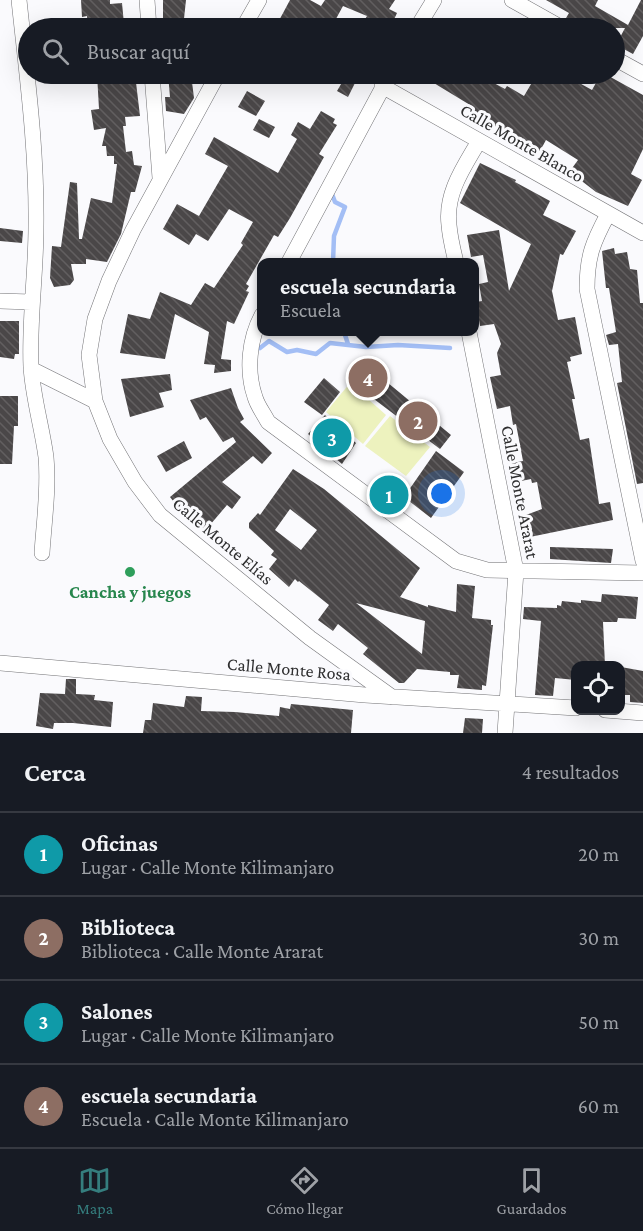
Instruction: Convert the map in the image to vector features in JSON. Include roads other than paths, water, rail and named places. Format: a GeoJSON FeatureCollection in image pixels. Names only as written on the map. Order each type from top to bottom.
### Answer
{"type":"FeatureCollection","features":[{"type":"Feature","properties":{"kind":"street"},"geometry":{"type":"LineString","coordinates":[[19,0],[21,18]]}},
{"type":"Feature","properties":{"kind":"street"},"geometry":{"type":"LineString","coordinates":[[147,0],[148,18]]}},
{"type":"Feature","properties":{"kind":"street"},"geometry":{"type":"LineString","coordinates":[[249,18],[259,0]]}},
{"type":"Feature","properties":{"kind":"street"},"geometry":{"type":"LineString","coordinates":[[423,18],[434,0]]}},
{"type":"Feature","properties":{"kind":"street"},"geometry":{"type":"LineString","coordinates":[[512,0],[544,18]]}},
{"type":"Feature","properties":{"kind":"street"},"geometry":{"type":"LineString","coordinates":[[625,64],[643,74]]}},
{"type":"Feature","properties":{"kind":"street"},"geometry":{"type":"LineString","coordinates":[[28,84],[36,178],[31,369],[46,458],[47,489],[42,553]]}},
{"type":"Feature","properties":{"kind":"street"},"geometry":{"type":"LineString","coordinates":[[153,84],[159,178]]}},
{"type":"Feature","properties":{"kind":"street","name":"Calle Monte Elías"},"geometry":{"type":"LineString","coordinates":[[212,84],[159,178],[109,281],[94,319],[89,356],[95,401],[110,439],[135,482],[160,515],[310,638],[392,697]]}},
{"type":"Feature","properties":{"kind":"street"},"geometry":{"type":"LineString","coordinates":[[291,258],[384,84]]}},
{"type":"Feature","properties":{"kind":"street","name":"Calle Monte Blanco"},"geometry":{"type":"LineString","coordinates":[[392,84],[479,141],[643,233]]}},
{"type":"Feature","properties":{"kind":"street"},"geometry":{"type":"LineString","coordinates":[[455,258],[448,224],[449,201],[456,180],[479,141]]}},
{"type":"Feature","properties":{"kind":"street"},"geometry":{"type":"LineString","coordinates":[[608,214],[591,251],[587,266],[587,289],[643,561]]}},
{"type":"Feature","properties":{"kind":"street"},"geometry":{"type":"LineString","coordinates":[[0,301],[31,302]]}},
{"type":"Feature","properties":{"kind":"street"},"geometry":{"type":"LineString","coordinates":[[257,327],[250,348],[250,376],[255,398],[268,422],[456,561],[487,570],[643,573]]}},
{"type":"Feature","properties":{"kind":"street","name":"Calle Monte Ararat"},"geometry":{"type":"LineString","coordinates":[[470,336],[516,571],[505,733]]}},
{"type":"Feature","properties":{"kind":"street"},"geometry":{"type":"LineString","coordinates":[[31,369],[95,401]]}},
{"type":"Feature","properties":{"kind":"street","name":"Calle Monte Rosa"},"geometry":{"type":"LineString","coordinates":[[0,663],[392,697],[571,708]]}},
{"type":"Feature","properties":{"kind":"street"},"geometry":{"type":"LineString","coordinates":[[625,712],[643,713]]}},
{"type":"Feature","properties":{"kind":"waterway"},"geometry":{"type":"LineString","coordinates":[[332,194],[335,202],[345,207],[334,236],[333,258]]}},
{"type":"Feature","properties":{"kind":"waterway"},"geometry":{"type":"LineString","coordinates":[[345,336],[348,344]]}},
{"type":"Feature","properties":{"kind":"waterway"},"geometry":{"type":"LineString","coordinates":[[260,348],[269,341],[287,352],[297,350],[316,354],[330,343],[366,347],[398,345],[450,348]]}},
{"type":"Feature","properties":{"kind":"place","name":"escuela secundaria"},"geometry":{"type":"Point","coordinates":[368,378]}},
{"type":"Feature","properties":{"kind":"place","name":"Biblioteca"},"geometry":{"type":"Point","coordinates":[418,421]}},
{"type":"Feature","properties":{"kind":"place","name":"Salones"},"geometry":{"type":"Point","coordinates":[332,438]}},
{"type":"Feature","properties":{"kind":"place","name":"Oficinas"},"geometry":{"type":"Point","coordinates":[389,495]}},
{"type":"Feature","properties":{"kind":"place","name":"Cancha y juegos"},"geometry":{"type":"Point","coordinates":[130,572]}}]}
